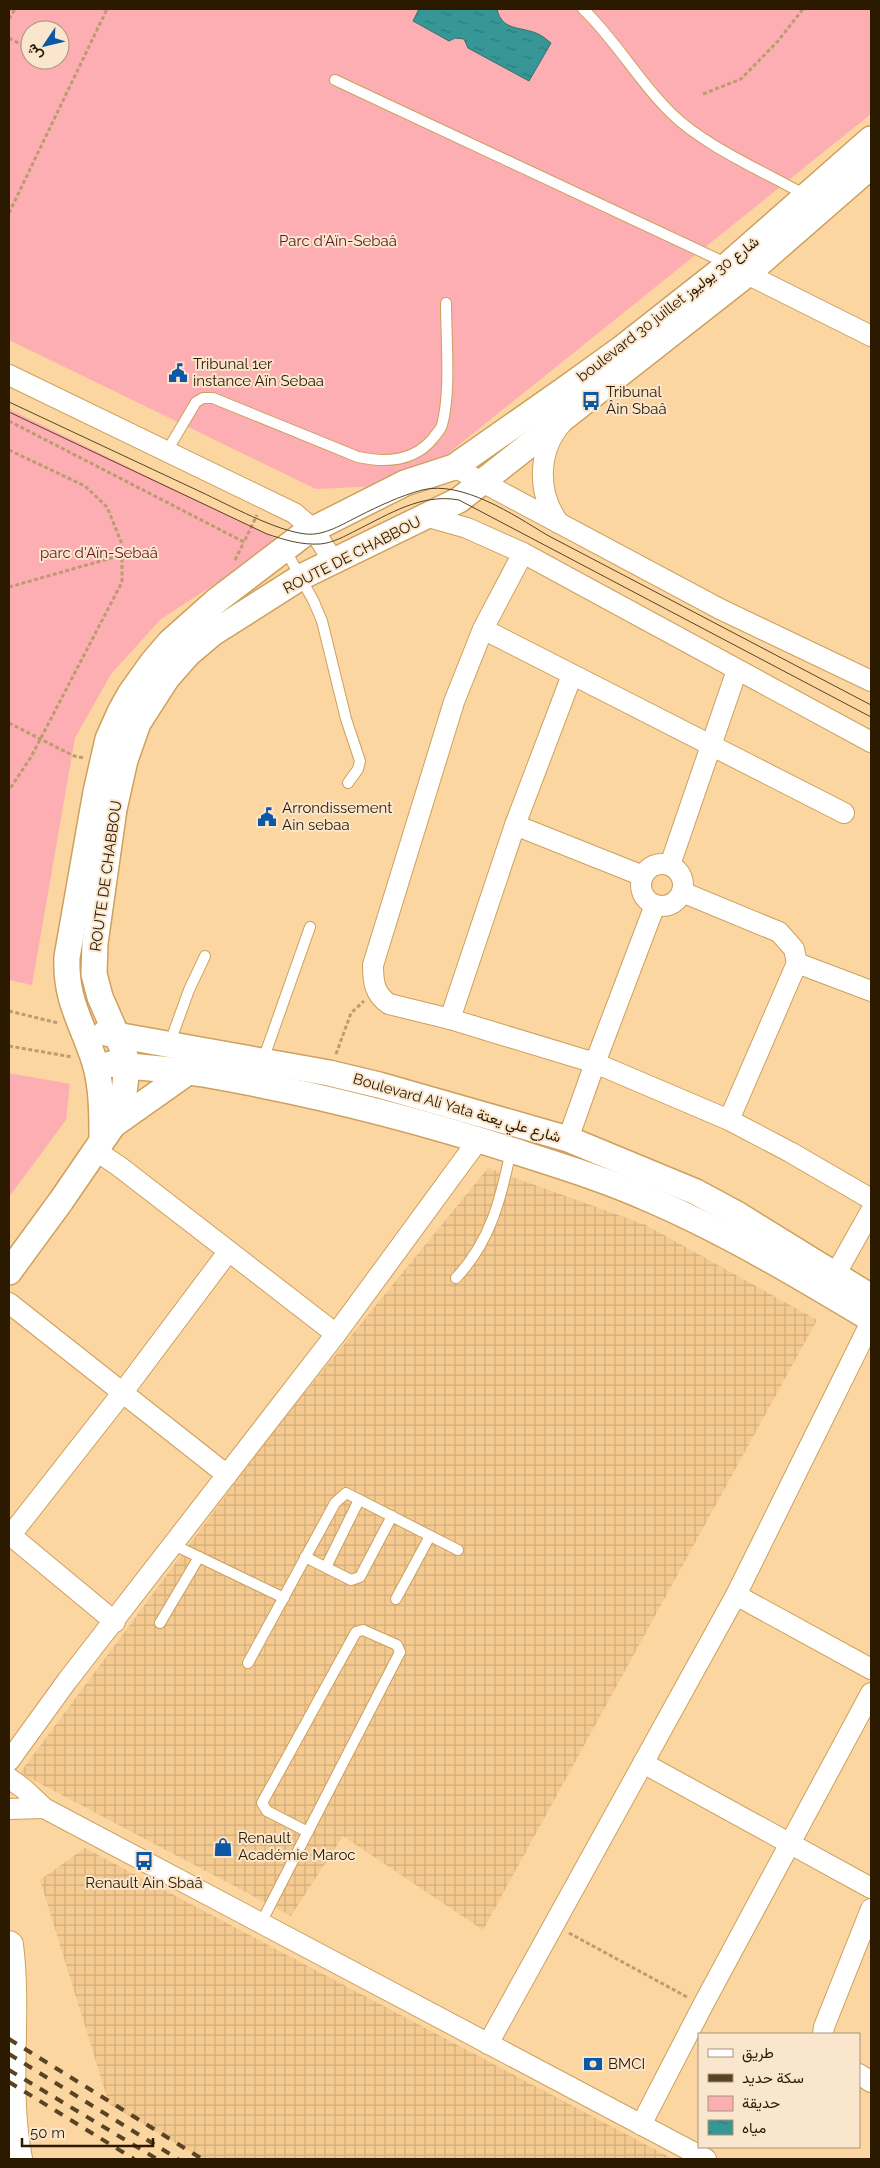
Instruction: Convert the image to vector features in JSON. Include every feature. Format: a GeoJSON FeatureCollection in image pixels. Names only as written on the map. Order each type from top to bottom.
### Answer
{"type":"FeatureCollection","features":[{"type":"Feature","properties":{"kind":"main road"},"geometry":{"type":"LineString","coordinates":[[9,1945],[12,1989],[11,2111],[18,2159]]}},
{"type":"Feature","properties":{"kind":"street","name":"boulevard 30 juillet شارع 30 يوليوز"},"geometry":{"type":"LineString","coordinates":[[817,201],[871,138]]}},
{"type":"Feature","properties":{"kind":"street","name":"boulevard 30 juillet شارع 30 يوليوز"},"geometry":{"type":"LineString","coordinates":[[576,406],[817,201],[871,166]]}},
{"type":"Feature","properties":{"kind":"street","name":"boulevard 30 juillet شارع 30 يوليوز"},"geometry":{"type":"LineString","coordinates":[[454,467],[737,270]]}},
{"type":"Feature","properties":{"kind":"street"},"geometry":{"type":"LineString","coordinates":[[737,270],[871,336]]}},
{"type":"Feature","properties":{"kind":"street"},"geometry":{"type":"LineString","coordinates":[[9,375],[294,513],[313,529],[334,562]]}},
{"type":"Feature","properties":{"kind":"street"},"geometry":{"type":"LineString","coordinates":[[560,524],[546,499],[543,484],[544,465],[552,438],[559,426],[576,406]]}},
{"type":"Feature","properties":{"kind":"street","name":"ROUTE DE CHABBOU"},"geometry":{"type":"LineString","coordinates":[[127,1066],[118,1036],[100,997],[94,974],[95,943],[114,809],[132,735],[158,691],[188,654],[218,629],[301,578],[428,517],[459,500],[576,406]]}},
{"type":"Feature","properties":{"kind":"street"},"geometry":{"type":"LineString","coordinates":[[454,467],[720,609],[871,681]]}},
{"type":"Feature","properties":{"kind":"street","name":"ROUTE DE CHABBOU"},"geometry":{"type":"LineString","coordinates":[[103,1138],[102,1108],[95,1062],[81,1028],[66,976],[66,957],[101,764],[113,726],[120,712],[141,677],[160,653],[199,614],[285,548],[313,529],[405,483],[454,467]]}},
{"type":"Feature","properties":{"kind":"street"},"geometry":{"type":"LineString","coordinates":[[428,517],[468,528],[523,554],[871,742]]}},
{"type":"Feature","properties":{"kind":"street"},"geometry":{"type":"LineString","coordinates":[[523,554],[483,628],[454,702],[373,965],[376,991],[389,1004],[450,1019],[595,1062],[728,1120],[790,1152],[871,1199]]}},
{"type":"Feature","properties":{"kind":"street"},"geometry":{"type":"LineString","coordinates":[[483,628],[844,813]]}},
{"type":"Feature","properties":{"kind":"street"},"geometry":{"type":"LineString","coordinates":[[670,865],[737,670]]}},
{"type":"Feature","properties":{"kind":"street"},"geometry":{"type":"LineString","coordinates":[[450,1019],[514,825],[572,674]]}},
{"type":"Feature","properties":{"kind":"street"},"geometry":{"type":"LineString","coordinates":[[514,825],[643,876]]}},
{"type":"Feature","properties":{"kind":"street"},"geometry":{"type":"LineString","coordinates":[[657,864],[670,865],[680,873],[683,886],[682,892],[671,904],[664,906],[655,905],[643,893],[641,881],[646,870],[657,864]]}},
{"type":"Feature","properties":{"kind":"street"},"geometry":{"type":"LineString","coordinates":[[682,892],[779,932],[794,949],[797,963],[728,1120]]}},
{"type":"Feature","properties":{"kind":"street"},"geometry":{"type":"LineString","coordinates":[[568,1139],[595,1062],[655,905]]}},
{"type":"Feature","properties":{"kind":"street"},"geometry":{"type":"LineString","coordinates":[[797,963],[871,991]]}},
{"type":"Feature","properties":{"kind":"street","name":"Boulevard Ali Yata شارع علي يعتة"},"geometry":{"type":"LineString","coordinates":[[81,1028],[169,1046],[263,1060],[329,1073],[379,1085],[568,1139],[696,1192],[735,1213],[871,1297]]}},
{"type":"Feature","properties":{"kind":"street","name":"Boulevard Ali Yata شارع علي يعتة"},"geometry":{"type":"LineString","coordinates":[[95,1062],[188,1072],[326,1099],[479,1139],[602,1179],[685,1214],[812,1284],[871,1321]]}},
{"type":"Feature","properties":{"kind":"street"},"geometry":{"type":"LineString","coordinates":[[9,1272],[61,1201],[103,1138],[124,1093],[127,1066]]}},
{"type":"Feature","properties":{"kind":"street"},"geometry":{"type":"LineString","coordinates":[[103,1138],[188,1072]]}},
{"type":"Feature","properties":{"kind":"street"},"geometry":{"type":"LineString","coordinates":[[103,1138],[120,1167],[336,1334]]}},
{"type":"Feature","properties":{"kind":"street"},"geometry":{"type":"LineString","coordinates":[[9,1761],[67,1681],[115,1622],[336,1334],[479,1139]]}},
{"type":"Feature","properties":{"kind":"street"},"geometry":{"type":"LineString","coordinates":[[835,1275],[871,1210]]}},
{"type":"Feature","properties":{"kind":"street"},"geometry":{"type":"LineString","coordinates":[[115,1622],[9,1535],[123,1392],[228,1252]]}},
{"type":"Feature","properties":{"kind":"street"},"geometry":{"type":"LineString","coordinates":[[9,1303],[227,1475]]}},
{"type":"Feature","properties":{"kind":"street"},"geometry":{"type":"LineString","coordinates":[[488,2044],[736,1595],[871,1321]]}},
{"type":"Feature","properties":{"kind":"street"},"geometry":{"type":"LineString","coordinates":[[736,1595],[871,1669]]}},
{"type":"Feature","properties":{"kind":"street"},"geometry":{"type":"LineString","coordinates":[[640,2125],[871,1693]]}},
{"type":"Feature","properties":{"kind":"street"},"geometry":{"type":"LineString","coordinates":[[643,1763],[871,1888]]}},
{"type":"Feature","properties":{"kind":"street"},"geometry":{"type":"LineString","coordinates":[[9,1778],[44,1808],[706,2159]]}},
{"type":"Feature","properties":{"kind":"street"},"geometry":{"type":"LineString","coordinates":[[9,1809],[44,1808]]}},
{"type":"Feature","properties":{"kind":"street"},"geometry":{"type":"LineString","coordinates":[[823,2033],[871,1909]]}},
{"type":"Feature","properties":{"kind":"street"},"geometry":{"type":"LineString","coordinates":[[860,2075],[871,2082]]}},
{"type":"Feature","properties":{"kind":"lane"},"geometry":{"type":"LineString","coordinates":[[583,9],[606,33],[654,96],[687,127],[712,143],[817,201]]}},
{"type":"Feature","properties":{"kind":"lane"},"geometry":{"type":"LineString","coordinates":[[335,80],[737,270]]}},
{"type":"Feature","properties":{"kind":"lane"},"geometry":{"type":"LineString","coordinates":[[167,452],[196,402],[203,398],[213,398],[358,457],[377,461],[397,460],[411,456],[428,445],[442,427],[446,404],[446,303]]}},
{"type":"Feature","properties":{"kind":"lane"},"geometry":{"type":"LineString","coordinates":[[285,548],[322,621],[346,719],[360,761],[358,769],[348,783]]}},
{"type":"Feature","properties":{"kind":"lane"},"geometry":{"type":"LineString","coordinates":[[263,1060],[310,927]]}},
{"type":"Feature","properties":{"kind":"lane"},"geometry":{"type":"LineString","coordinates":[[169,1046],[189,990],[205,956]]}},
{"type":"Feature","properties":{"kind":"lane"},"geometry":{"type":"LineString","coordinates":[[456,1278],[475,1256],[488,1232],[499,1200],[511,1150]]}},
{"type":"Feature","properties":{"kind":"lane"},"geometry":{"type":"LineString","coordinates":[[248,1663],[335,1503],[346,1493],[458,1550]]}},
{"type":"Feature","properties":{"kind":"lane"},"geometry":{"type":"LineString","coordinates":[[326,1567],[359,1500]]}},
{"type":"Feature","properties":{"kind":"lane"},"geometry":{"type":"LineString","coordinates":[[306,1557],[351,1580],[360,1577],[392,1516]]}},
{"type":"Feature","properties":{"kind":"lane"},"geometry":{"type":"LineString","coordinates":[[396,1599],[430,1536]]}},
{"type":"Feature","properties":{"kind":"lane"},"geometry":{"type":"LineString","coordinates":[[174,1545],[284,1598]]}},
{"type":"Feature","properties":{"kind":"lane"},"geometry":{"type":"LineString","coordinates":[[160,1623],[199,1557]]}},
{"type":"Feature","properties":{"kind":"lane"},"geometry":{"type":"LineString","coordinates":[[261,1923],[308,1832],[400,1652],[397,1645],[364,1630],[356,1632],[262,1803],[267,1811],[308,1832]]}},
{"type":"Feature","properties":{"kind":"path"},"geometry":{"type":"LineString","coordinates":[[9,19],[15,9]]}},
{"type":"Feature","properties":{"kind":"path"},"geometry":{"type":"LineString","coordinates":[[9,213],[107,9]]}},
{"type":"Feature","properties":{"kind":"path"},"geometry":{"type":"LineString","coordinates":[[703,94],[741,79],[778,41],[803,9]]}},
{"type":"Feature","properties":{"kind":"path"},"geometry":{"type":"LineString","coordinates":[[9,450],[85,486],[107,507],[122,544],[122,582],[41,739],[9,790]]}},
{"type":"Feature","properties":{"kind":"path"},"geometry":{"type":"LineString","coordinates":[[9,587],[122,555]]}},
{"type":"Feature","properties":{"kind":"path"},"geometry":{"type":"LineString","coordinates":[[9,723],[74,756],[101,764]]}},
{"type":"Feature","properties":{"kind":"path"},"geometry":{"type":"LineString","coordinates":[[329,1073],[350,1013],[376,991]]}},
{"type":"Feature","properties":{"kind":"path"},"geometry":{"type":"LineString","coordinates":[[9,1012],[81,1028]]}},
{"type":"Feature","properties":{"kind":"path"},"geometry":{"type":"LineString","coordinates":[[9,1046],[95,1062]]}},
{"type":"Feature","properties":{"kind":"path"},"geometry":{"type":"LineString","coordinates":[[553,1924],[703,2005]]}},
{"type":"Feature","properties":{"kind":"shaded area"},"geometry":{"type":"Polygon","coordinates":[[[488,1168],[646,1225],[817,1320],[483,1930],[343,1836],[291,1916],[20,1773],[275,1429],[488,1168]]]}},
{"type":"Feature","properties":{"kind":"shaded area"},"geometry":{"type":"Polygon","coordinates":[[[85,1848],[673,2159],[202,2159],[109,2104],[40,1880],[85,1848]]]}},
{"type":"Feature","properties":{"kind":"green space","name":"Parc d'Aïn-Sebaâ"},"geometry":{"type":"Polygon","coordinates":[[[9,9],[871,9],[871,114],[445,456],[380,486],[316,489],[9,340],[9,9]]]}},
{"type":"Feature","properties":{"kind":"green space","name":"parc d'Aïn-Sebaâ"},"geometry":{"type":"Polygon","coordinates":[[[9,409],[281,541],[161,619],[111,674],[75,738],[32,985],[9,980],[9,409]]]}},
{"type":"Feature","properties":{"kind":"green space"},"geometry":{"type":"Polygon","coordinates":[[[9,1073],[70,1084],[66,1120],[9,1197],[9,1073]]]}},
{"type":"Feature","properties":{"kind":"water"},"geometry":{"type":"Polygon","coordinates":[[[419,9],[497,9],[503,21],[508,25],[538,34],[551,43],[529,81],[468,48],[464,39],[455,38],[449,41],[413,21],[419,9]]]}},
{"type":"Feature","properties":{"kind":"tram line"},"geometry":{"type":"LineString","coordinates":[[9,402],[253,517],[294,532],[306,534],[320,533],[340,526],[406,495],[422,490],[438,488],[470,495],[503,509],[547,535],[871,705]]}},
{"type":"Feature","properties":{"kind":"tram line"},"geometry":{"type":"LineString","coordinates":[[9,412],[267,534],[293,542],[306,544],[330,542],[406,506],[432,499],[459,500],[871,717]]}},
{"type":"Feature","properties":{"kind":"railway"},"geometry":{"type":"LineString","coordinates":[[9,2039],[202,2159]]}},
{"type":"Feature","properties":{"kind":"railway"},"geometry":{"type":"LineString","coordinates":[[9,2054],[178,2159]]}},
{"type":"Feature","properties":{"kind":"railway"},"geometry":{"type":"LineString","coordinates":[[9,2070],[157,2159]]}},
{"type":"Feature","properties":{"kind":"railway"},"geometry":{"type":"LineString","coordinates":[[9,2082],[134,2159]]}},
{"type":"Feature","properties":{"kind":"place","name":"Tribunal 1er instance Aïn Sebaa"},"geometry":{"type":"Point","coordinates":[178,373]}},
{"type":"Feature","properties":{"kind":"place","name":"Tribunal Âin Sbaâ"},"geometry":{"type":"Point","coordinates":[591,401]}},
{"type":"Feature","properties":{"kind":"place","name":"Arrondissement Ain sebaa"},"geometry":{"type":"Point","coordinates":[267,817]}},
{"type":"Feature","properties":{"kind":"place","name":"Renault Académie Maroc"},"geometry":{"type":"Point","coordinates":[223,1847]}},
{"type":"Feature","properties":{"kind":"place","name":"Renault Ain Sbaâ"},"geometry":{"type":"Point","coordinates":[144,1861]}},
{"type":"Feature","properties":{"kind":"place","name":"BMCI"},"geometry":{"type":"Point","coordinates":[593,2064]}}]}
